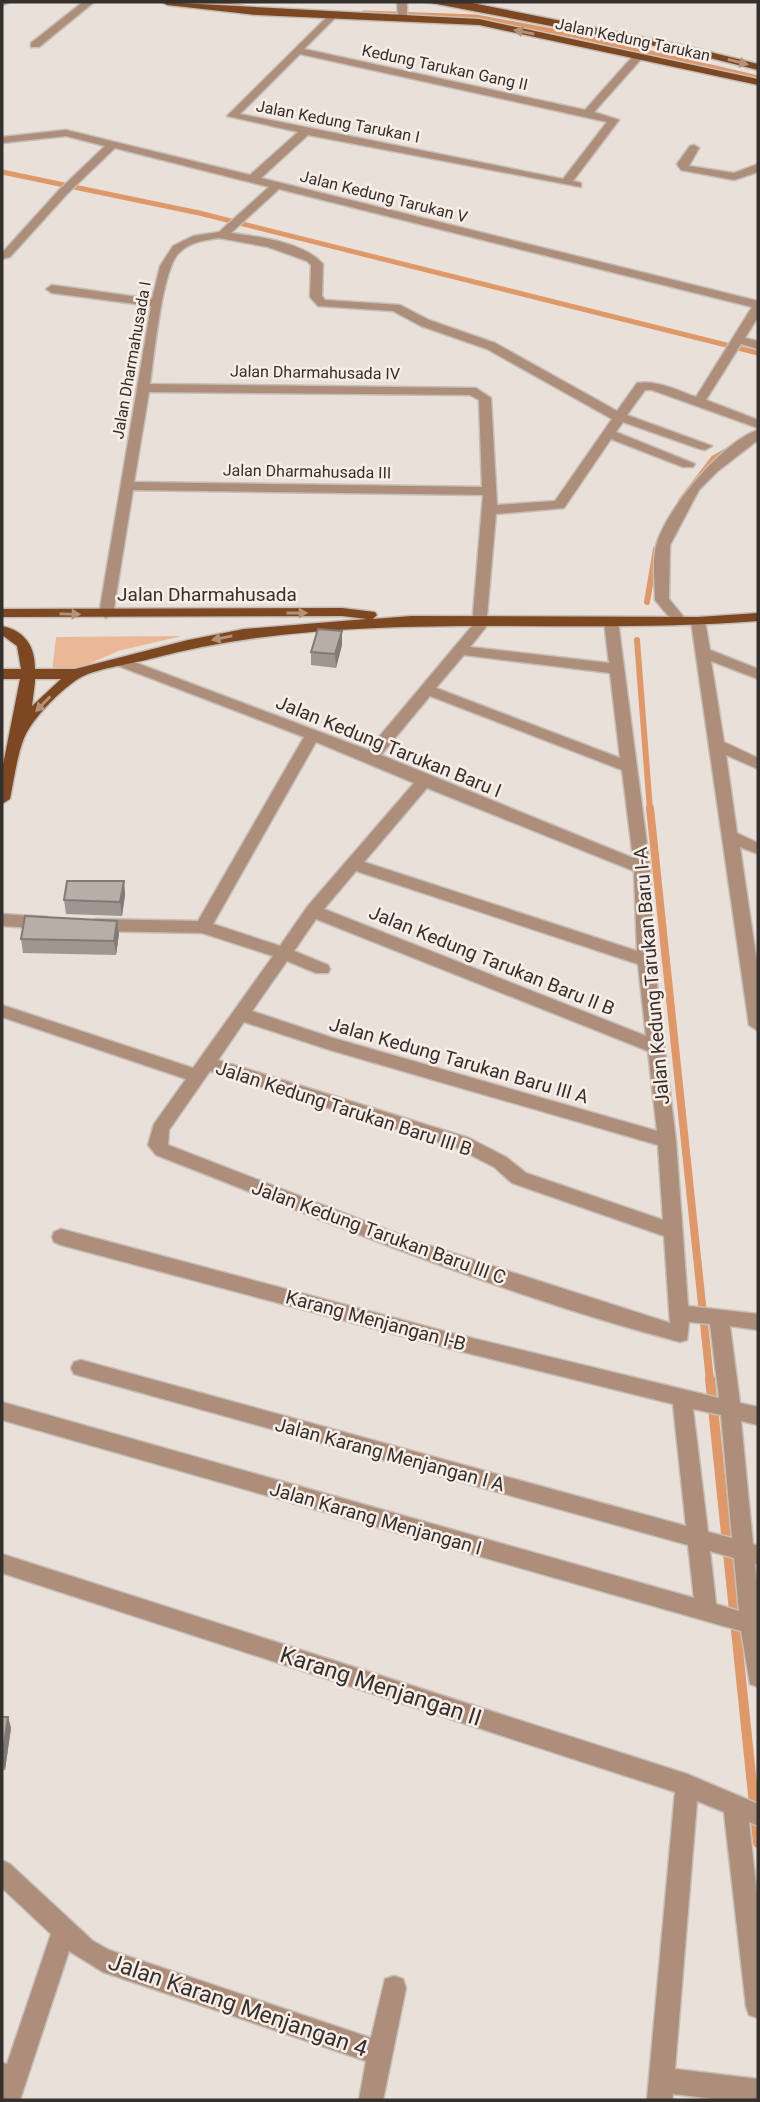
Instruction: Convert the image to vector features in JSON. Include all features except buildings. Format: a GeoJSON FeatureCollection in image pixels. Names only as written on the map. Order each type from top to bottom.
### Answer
{"type":"FeatureCollection","features":[{"type":"Feature","properties":{"kind":"main road","name":"Jalan Kedung Tarukan"},"geometry":{"type":"LineString","coordinates":[[167,2],[257,12],[403,16],[480,22],[758,82]]}},
{"type":"Feature","properties":{"kind":"main road"},"geometry":{"type":"LineString","coordinates":[[431,2],[445,2],[682,48],[758,68]]}},
{"type":"Feature","properties":{"kind":"main road","name":"Jalan Dharmahusada"},"geometry":{"type":"LineString","coordinates":[[2,613],[342,612],[411,620]]}},
{"type":"Feature","properties":{"kind":"main road","name":"Jalan Dharmahusada"},"geometry":{"type":"LineString","coordinates":[[75,674],[244,633],[411,620],[698,621],[758,617]]}},
{"type":"Feature","properties":{"kind":"main road","name":"Jalan Dharmahusada"},"geometry":{"type":"LineString","coordinates":[[698,621],[758,627]]}},
{"type":"Feature","properties":{"kind":"main road"},"geometry":{"type":"LineString","coordinates":[[2,630],[18,638],[26,648],[29,674],[2,799]]}},
{"type":"Feature","properties":{"kind":"main road"},"geometry":{"type":"LineString","coordinates":[[2,674],[75,674]]}},
{"type":"Feature","properties":{"kind":"main road"},"geometry":{"type":"LineString","coordinates":[[16,737],[41,704],[75,674]]}},
{"type":"Feature","properties":{"kind":"street"},"geometry":{"type":"LineString","coordinates":[[35,45],[89,2]]}},
{"type":"Feature","properties":{"kind":"street"},"geometry":{"type":"LineString","coordinates":[[402,2],[403,16]]}},
{"type":"Feature","properties":{"kind":"street","name":"Jalan Kedung Tarukan I"},"geometry":{"type":"LineString","coordinates":[[332,15],[232,115],[571,184]]}},
{"type":"Feature","properties":{"kind":"street","name":"Kedung Tarukan Gang II"},"geometry":{"type":"LineString","coordinates":[[297,50],[614,120],[571,184]]}},
{"type":"Feature","properties":{"kind":"street"},"geometry":{"type":"LineString","coordinates":[[587,114],[638,57]]}},
{"type":"Feature","properties":{"kind":"street"},"geometry":{"type":"LineString","coordinates":[[252,180],[306,131]]}},
{"type":"Feature","properties":{"kind":"street","name":"Jalan Kedung Tarukan V"},"geometry":{"type":"LineString","coordinates":[[2,140],[63,133],[758,306]]}},
{"type":"Feature","properties":{"kind":"street"},"geometry":{"type":"LineString","coordinates":[[2,256],[6,255],[63,192],[112,145]]}},
{"type":"Feature","properties":{"kind":"street"},"geometry":{"type":"LineString","coordinates":[[694,148],[683,164],[685,168],[741,176],[754,172],[758,167]]}},
{"type":"Feature","properties":{"kind":"street"},"geometry":{"type":"LineString","coordinates":[[231,227],[276,186]]}},
{"type":"Feature","properties":{"kind":"street","name":"Jalan Dharmahusada I"},"geometry":{"type":"LineString","coordinates":[[106,614],[157,303],[167,264],[177,247],[231,227],[307,255],[317,264],[318,301],[339,306],[396,308],[425,323],[491,346],[618,416]]}},
{"type":"Feature","properties":{"kind":"street"},"geometry":{"type":"LineString","coordinates":[[52,289],[157,303]]}},
{"type":"Feature","properties":{"kind":"street"},"geometry":{"type":"LineString","coordinates":[[699,402],[737,345],[758,306]]}},
{"type":"Feature","properties":{"kind":"street"},"geometry":{"type":"LineString","coordinates":[[737,345],[758,345]]}},
{"type":"Feature","properties":{"kind":"street"},"geometry":{"type":"LineString","coordinates":[[490,510],[559,505],[618,416],[644,385],[758,424]]}},
{"type":"Feature","properties":{"kind":"street","name":"Jalan Dharmahusada IV"},"geometry":{"type":"LineString","coordinates":[[143,388],[472,391],[485,398],[488,491]]}},
{"type":"Feature","properties":{"kind":"street"},"geometry":{"type":"LineString","coordinates":[[618,416],[705,446]]}},
{"type":"Feature","properties":{"kind":"street"},"geometry":{"type":"LineString","coordinates":[[606,433],[688,464]]}},
{"type":"Feature","properties":{"kind":"street"},"geometry":{"type":"LineString","coordinates":[[680,621],[662,600],[663,545],[693,488],[713,468],[758,434]]}},
{"type":"Feature","properties":{"kind":"street","name":"Jalan Dharmahusada III"},"geometry":{"type":"LineString","coordinates":[[125,486],[488,491]]}},
{"type":"Feature","properties":{"kind":"street"},"geometry":{"type":"LineString","coordinates":[[371,757],[460,650],[481,620],[490,510],[488,491]]}},
{"type":"Feature","properties":{"kind":"street","name":"Jalan Kedung Tarukan Baru I-A"},"geometry":{"type":"LineString","coordinates":[[611,621],[642,868],[646,960],[667,1141],[682,1320]]}},
{"type":"Feature","properties":{"kind":"street"},"geometry":{"type":"LineString","coordinates":[[698,621],[732,835],[752,939],[758,1025]]}},
{"type":"Feature","properties":{"kind":"street"},"geometry":{"type":"LineString","coordinates":[[460,650],[617,669]]}},
{"type":"Feature","properties":{"kind":"street"},"geometry":{"type":"LineString","coordinates":[[703,653],[758,674]]}},
{"type":"Feature","properties":{"kind":"street","name":"Jalan Kedung Tarukan Baru I"},"geometry":{"type":"LineString","coordinates":[[121,662],[313,734],[642,868]]}},
{"type":"Feature","properties":{"kind":"street"},"geometry":{"type":"LineString","coordinates":[[425,689],[630,767]]}},
{"type":"Feature","properties":{"kind":"street"},"geometry":{"type":"LineString","coordinates":[[203,926],[313,734]]}},
{"type":"Feature","properties":{"kind":"street"},"geometry":{"type":"LineString","coordinates":[[717,745],[758,764]]}},
{"type":"Feature","properties":{"kind":"street"},"geometry":{"type":"LineString","coordinates":[[202,1069],[313,911],[424,781]]}},
{"type":"Feature","properties":{"kind":"street"},"geometry":{"type":"LineString","coordinates":[[732,835],[758,849]]}},
{"type":"Feature","properties":{"kind":"street"},"geometry":{"type":"LineString","coordinates":[[355,864],[646,960]]}},
{"type":"Feature","properties":{"kind":"street","name":"Jalan Kedung Tarukan Baru II B"},"geometry":{"type":"LineString","coordinates":[[313,911],[656,1047]]}},
{"type":"Feature","properties":{"kind":"street"},"geometry":{"type":"LineString","coordinates":[[2,920],[203,926],[284,953],[322,970]]}},
{"type":"Feature","properties":{"kind":"street","name":"Jalan Kedung Tarukan Baru III B"},"geometry":{"type":"LineString","coordinates":[[2,1011],[463,1143],[500,1162],[519,1178],[675,1233]]}},
{"type":"Feature","properties":{"kind":"street","name":"Jalan Kedung Tarukan Baru III A"},"geometry":{"type":"LineString","coordinates":[[240,1014],[330,1044],[667,1141]]}},
{"type":"Feature","properties":{"kind":"street","name":"Jalan Kedung Tarukan Baru III C"},"geometry":{"type":"LineString","coordinates":[[202,1069],[160,1129],[157,1145],[162,1150],[414,1248],[634,1322],[677,1334],[682,1320]]}},
{"type":"Feature","properties":{"kind":"street","name":"Karang Menjangan I-B"},"geometry":{"type":"LineString","coordinates":[[61,1237],[452,1341],[758,1416]]}},
{"type":"Feature","properties":{"kind":"street"},"geometry":{"type":"LineString","coordinates":[[682,1320],[716,1316],[758,1322]]}},
{"type":"Feature","properties":{"kind":"street"},"geometry":{"type":"LineString","coordinates":[[716,1316],[747,1551],[751,1624],[758,1677]]}},
{"type":"Feature","properties":{"kind":"street","name":"Jalan Karang Menjangan I A"},"geometry":{"type":"LineString","coordinates":[[81,1368],[747,1551]]}},
{"type":"Feature","properties":{"kind":"street"},"geometry":{"type":"LineString","coordinates":[[688,1397],[709,1613]]}},
{"type":"Feature","properties":{"kind":"street","name":"Jalan Karang Menjangan I"},"geometry":{"type":"LineString","coordinates":[[2,1411],[751,1624]]}},
{"type":"Feature","properties":{"kind":"street","name":"Karang Menjangan II"},"geometry":{"type":"LineString","coordinates":[[2,1563],[687,1785],[745,1809]]}},
{"type":"Feature","properties":{"kind":"street"},"geometry":{"type":"LineString","coordinates":[[687,1785],[661,2090],[758,2092]]}},
{"type":"Feature","properties":{"kind":"street"},"geometry":{"type":"LineString","coordinates":[[745,1809],[758,2006]]}},
{"type":"Feature","properties":{"kind":"street","name":"Jalan Karang Menjangan 4"},"geometry":{"type":"LineString","coordinates":[[2,1872],[85,1948],[124,1970],[381,2054]]}},
{"type":"Feature","properties":{"kind":"street"},"geometry":{"type":"LineString","coordinates":[[7,2086],[64,1930]]}},
{"type":"Feature","properties":{"kind":"street"},"geometry":{"type":"LineString","coordinates":[[371,2100],[394,1988]]}},
{"type":"Feature","properties":{"kind":"shaded area"},"geometry":{"type":"Polygon","coordinates":[[[182,636],[118,651],[73,671],[52,672],[56,637],[182,636]]]}},
{"type":"Feature","properties":{"kind":"waterway"},"geometry":{"type":"LineString","coordinates":[[200,2],[243,7]]}},
{"type":"Feature","properties":{"kind":"waterway"},"geometry":{"type":"LineString","coordinates":[[364,13],[476,17],[574,35],[758,78]]}},
{"type":"Feature","properties":{"kind":"waterway"},"geometry":{"type":"LineString","coordinates":[[2,172],[199,213],[758,353]]}},
{"type":"Feature","properties":{"kind":"waterway"},"geometry":{"type":"LineString","coordinates":[[681,501],[714,458],[732,448]]}},
{"type":"Feature","properties":{"kind":"waterway"},"geometry":{"type":"LineString","coordinates":[[647,602],[656,549]]}},
{"type":"Feature","properties":{"kind":"waterway"},"geometry":{"type":"LineString","coordinates":[[637,640],[650,810]]}},
{"type":"Feature","properties":{"kind":"waterway"},"geometry":{"type":"LineString","coordinates":[[650,808],[710,1381]]}},
{"type":"Feature","properties":{"kind":"waterway"},"geometry":{"type":"LineString","coordinates":[[710,1379],[758,1843]]}}]}
